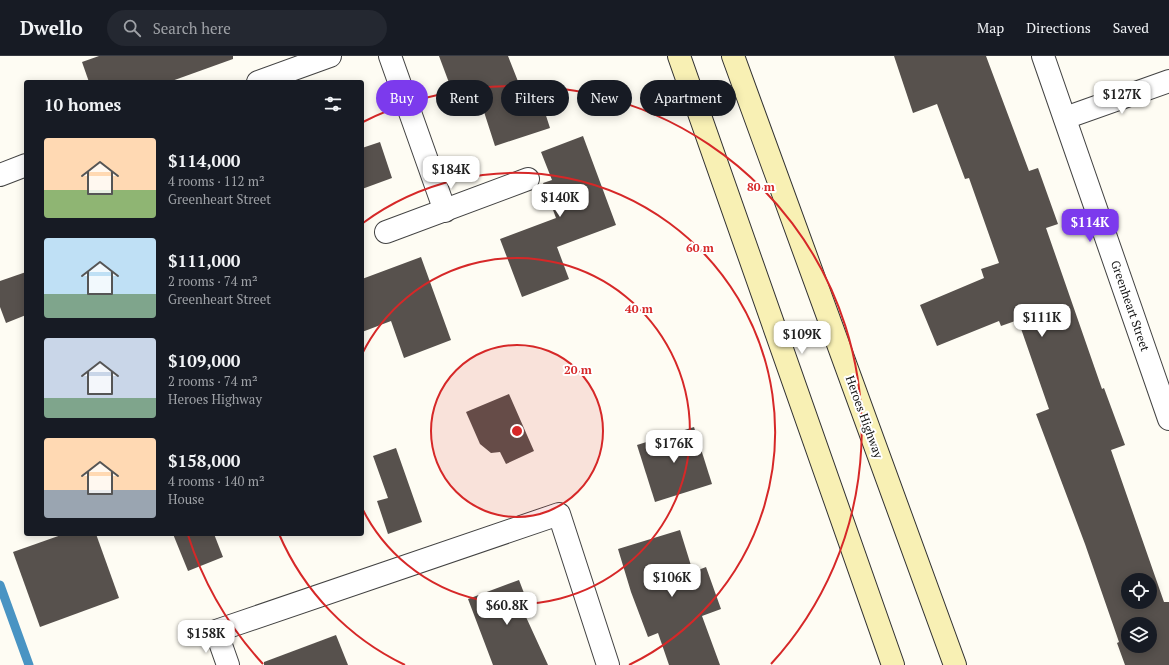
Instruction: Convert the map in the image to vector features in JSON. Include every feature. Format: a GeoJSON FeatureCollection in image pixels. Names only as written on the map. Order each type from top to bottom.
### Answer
{"type":"FeatureCollection","features":[{"type":"Feature","properties":{"kind":"main road"},"geometry":{"type":"LineString","coordinates":[[679,56],[893,665]]}},
{"type":"Feature","properties":{"kind":"main road","name":"Heroes Highway"},"geometry":{"type":"LineString","coordinates":[[733,56],[955,665]]}},
{"type":"Feature","properties":{"kind":"street"},"geometry":{"type":"LineString","coordinates":[[264,80],[330,56]]}},
{"type":"Feature","properties":{"kind":"street"},"geometry":{"type":"LineString","coordinates":[[390,56],[446,211]]}},
{"type":"Feature","properties":{"kind":"street","name":"Greenheart Street"},"geometry":{"type":"LineString","coordinates":[[1043,56],[1169,419]]}},
{"type":"Feature","properties":{"kind":"street"},"geometry":{"type":"LineString","coordinates":[[1065,118],[1169,81]]}},
{"type":"Feature","properties":{"kind":"street"},"geometry":{"type":"LineString","coordinates":[[0,175],[24,166]]}},
{"type":"Feature","properties":{"kind":"street"},"geometry":{"type":"LineString","coordinates":[[386,232],[446,211],[528,179]]}},
{"type":"Feature","properties":{"kind":"street"},"geometry":{"type":"LineString","coordinates":[[228,665],[216,631],[559,514],[608,665]]}},
{"type":"Feature","properties":{"kind":"building"},"geometry":{"type":"Polygon","coordinates":[[[99,56],[233,56],[233,59],[175,80],[88,80],[82,62],[99,56]]]}},
{"type":"Feature","properties":{"kind":"building"},"geometry":{"type":"Polygon","coordinates":[[[439,56],[508,56],[517,80],[501,80],[501,116],[546,116],[550,128],[495,146],[485,116],[493,116],[493,80],[448,80],[439,56]]]}},
{"type":"Feature","properties":{"kind":"building"},"geometry":{"type":"Polygon","coordinates":[[[894,56],[986,56],[1029,171],[1038,168],[1058,224],[1046,228],[1102,389],[1104,388],[1125,445],[1111,450],[1154,573],[1121,573],[1121,609],[1157,609],[1157,582],[1164,602],[1169,602],[1169,665],[1125,665],[1117,643],[1119,642],[1085,544],[1036,414],[1049,409],[1018,320],[1001,326],[999,321],[937,346],[920,305],[984,278],[981,269],[999,263],[969,178],[965,179],[937,104],[913,113],[894,56]]]}},
{"type":"Feature","properties":{"kind":"building"},"geometry":{"type":"Polygon","coordinates":[[[583,136],[616,225],[557,247],[569,279],[522,297],[500,239],[556,218],[543,183],[552,180],[541,152],[583,136]]]}},
{"type":"Feature","properties":{"kind":"building"},"geometry":{"type":"Polygon","coordinates":[[[380,142],[392,178],[364,188],[364,147],[380,142]]]}},
{"type":"Feature","properties":{"kind":"building"},"geometry":{"type":"Polygon","coordinates":[[[421,257],[451,340],[404,358],[391,321],[364,331],[364,278],[421,257]]]}},
{"type":"Feature","properties":{"kind":"building"},"geometry":{"type":"Polygon","coordinates":[[[24,273],[24,316],[6,323],[0,307],[0,281],[24,273]]]}},
{"type":"Feature","properties":{"kind":"building"},"geometry":{"type":"Polygon","coordinates":[[[509,394],[534,451],[506,464],[500,452],[491,453],[480,444],[466,412],[509,394]]]}},
{"type":"Feature","properties":{"kind":"building"},"geometry":{"type":"Polygon","coordinates":[[[694,427],[712,484],[655,502],[637,445],[694,427]]]}},
{"type":"Feature","properties":{"kind":"building"},"geometry":{"type":"Polygon","coordinates":[[[396,448],[422,522],[388,534],[377,501],[388,498],[373,456],[396,448]]]}},
{"type":"Feature","properties":{"kind":"building"},"geometry":{"type":"Polygon","coordinates":[[[680,530],[693,572],[706,567],[721,609],[702,616],[720,665],[669,665],[658,633],[648,637],[631,592],[618,549],[680,530]]]}},
{"type":"Feature","properties":{"kind":"building"},"geometry":{"type":"Polygon","coordinates":[[[58,536],[97,536],[119,598],[40,627],[13,552],[58,536]]]}},
{"type":"Feature","properties":{"kind":"building"},"geometry":{"type":"Polygon","coordinates":[[[174,536],[215,536],[223,557],[188,571],[174,536]]]}},
{"type":"Feature","properties":{"kind":"building"},"geometry":{"type":"Polygon","coordinates":[[[519,580],[532,614],[526,617],[548,665],[493,665],[468,599],[519,580]]]}},
{"type":"Feature","properties":{"kind":"building"},"geometry":{"type":"Polygon","coordinates":[[[336,635],[348,665],[264,665],[264,662],[336,635]]]}},
{"type":"Feature","properties":{"kind":"waterway"},"geometry":{"type":"LineString","coordinates":[[0,585],[29,665]]}}]}
